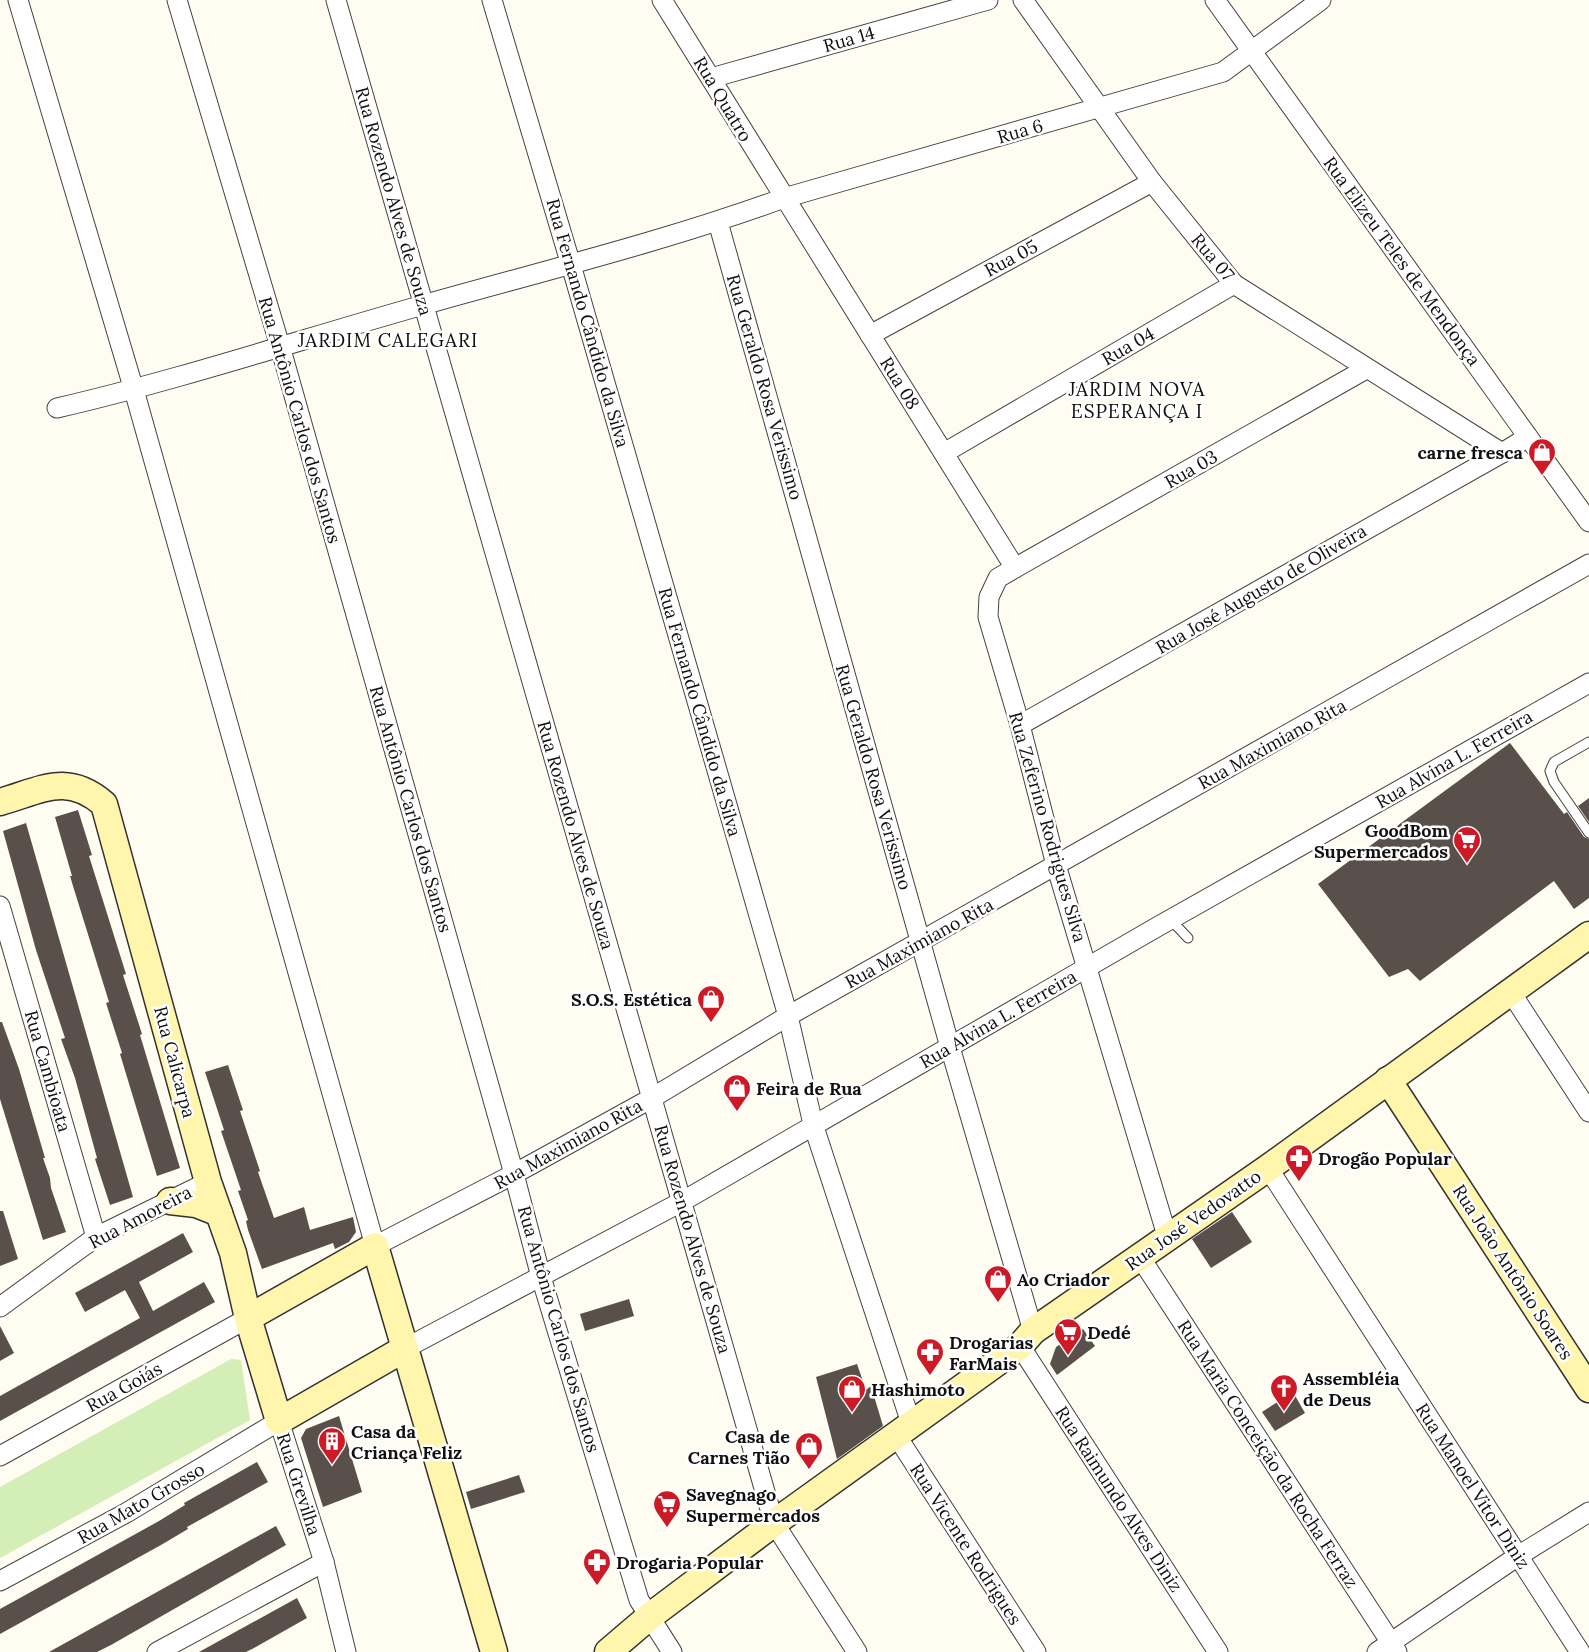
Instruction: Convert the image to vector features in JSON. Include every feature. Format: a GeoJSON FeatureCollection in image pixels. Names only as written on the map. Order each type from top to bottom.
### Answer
{"type":"FeatureCollection","features":[{"type":"Feature","properties":{"kind":"street"},"geometry":{"type":"LineString","coordinates":[[18,0],[134,390],[404,1349],[494,1652]]}},
{"type":"Feature","properties":{"kind":"street","name":"Rua Antônio Carlos dos Santos"},"geometry":{"type":"LineString","coordinates":[[177,0],[280,346],[514,1174],[541,1278],[640,1600],[672,1652]]}},
{"type":"Feature","properties":{"kind":"street","name":"Rua Rozendo Alves de Souza"},"geometry":{"type":"LineString","coordinates":[[336,0],[683,1200],[774,1524],[857,1652]]}},
{"type":"Feature","properties":{"kind":"street","name":"Rua Fernando Cândido da Silva"},"geometry":{"type":"LineString","coordinates":[[492,0],[572,265],[788,1016],[813,1124],[903,1429]]}},
{"type":"Feature","properties":{"kind":"street","name":"Rua Quatro"},"geometry":{"type":"LineString","coordinates":[[662,0],[784,198]]}},
{"type":"Feature","properties":{"kind":"street","name":"Rua 14"},"geometry":{"type":"LineString","coordinates":[[711,78],[988,0]]}},
{"type":"Feature","properties":{"kind":"street","name":"Rua 07"},"geometry":{"type":"LineString","coordinates":[[1023,0],[1152,182],[1234,284],[1502,453]]}},
{"type":"Feature","properties":{"kind":"street","name":"Rua Elizeu Teles de Mendonça"},"geometry":{"type":"LineString","coordinates":[[1215,0],[1589,522]]}},
{"type":"Feature","properties":{"kind":"street","name":"Rua 6"},"geometry":{"type":"LineString","coordinates":[[57,408],[134,390],[280,346],[572,265],[718,222],[784,198],[1223,72],[1321,0]]}},
{"type":"Feature","properties":{"kind":"street","name":"Rua 05"},"geometry":{"type":"LineString","coordinates":[[870,335],[1152,182]]}},
{"type":"Feature","properties":{"kind":"street","name":"Rua 08"},"geometry":{"type":"LineString","coordinates":[[784,198],[1015,568]]}},
{"type":"Feature","properties":{"kind":"street","name":"Rua Geraldo Rosa Verissimo"},"geometry":{"type":"LineString","coordinates":[[718,222],[921,942],[1027,1338]]}},
{"type":"Feature","properties":{"kind":"street","name":"Rua 04"},"geometry":{"type":"LineString","coordinates":[[944,453],[1234,284]]}},
{"type":"Feature","properties":{"kind":"street","name":"Rua 03"},"geometry":{"type":"LineString","coordinates":[[1015,568],[1366,369]]}},
{"type":"Feature","properties":{"kind":"street"},"geometry":{"type":"LineString","coordinates":[[1502,453],[1528,437]]}},
{"type":"Feature","properties":{"kind":"street","name":"Rua José Augusto de Oliveira"},"geometry":{"type":"LineString","coordinates":[[1020,725],[1502,453]]}},
{"type":"Feature","properties":{"kind":"street","name":"Rua Maximiano Rita"},"geometry":{"type":"LineString","coordinates":[[248,1318],[376,1246],[514,1174],[652,1098],[788,1016],[1589,564]]}},
{"type":"Feature","properties":{"kind":"street","name":"Rua Zeferino Rodrigues Silva"},"geometry":{"type":"LineString","coordinates":[[1015,568],[998,578],[989,597],[988,616],[1020,725],[1056,865],[1168,1239]]}},
{"type":"Feature","properties":{"kind":"street","name":"Rua Alvina L. Ferreira"},"geometry":{"type":"LineString","coordinates":[[404,1349],[541,1278],[683,1200],[813,1124],[1589,683]]}},
{"type":"Feature","properties":{"kind":"street","name":"Rua Calicarpa"},"geometry":{"type":"LineString","coordinates":[[0,802],[62,785],[90,792],[104,804],[208,1182],[233,1253],[248,1318]]}},
{"type":"Feature","properties":{"kind":"street","name":"Rua Cambioata"},"geometry":{"type":"LineString","coordinates":[[0,906],[96,1237]]}},
{"type":"Feature","properties":{"kind":"street","name":"Rua José Vedovatto"},"geometry":{"type":"LineString","coordinates":[[608,1652],[649,1617],[1027,1338],[1268,1168],[1589,935]]}},
{"type":"Feature","properties":{"kind":"street"},"geometry":{"type":"LineString","coordinates":[[1510,991],[1589,1112]]}},
{"type":"Feature","properties":{"kind":"street","name":"Rua João Antônio Soares"},"geometry":{"type":"LineString","coordinates":[[1388,1080],[1589,1389]]}},
{"type":"Feature","properties":{"kind":"street","name":"Rua Manoel Vitor Diniz"},"geometry":{"type":"LineString","coordinates":[[1268,1168],[1580,1652]]}},
{"type":"Feature","properties":{"kind":"street","name":"Rua Amoreira"},"geometry":{"type":"LineString","coordinates":[[0,1306],[96,1237],[208,1182]]}},
{"type":"Feature","properties":{"kind":"street"},"geometry":{"type":"LineString","coordinates":[[170,1201],[196,1204],[219,1213]]}},
{"type":"Feature","properties":{"kind":"street","name":"Rua Maria Conceição da Rocha Ferraz"},"geometry":{"type":"LineString","coordinates":[[1140,1257],[1389,1649]]}},
{"type":"Feature","properties":{"kind":"street","name":"Rua Grevilha"},"geometry":{"type":"LineString","coordinates":[[248,1318],[324,1562],[346,1652]]}},
{"type":"Feature","properties":{"kind":"street","name":"Rua Goiás"},"geometry":{"type":"LineString","coordinates":[[0,1456],[248,1318]]}},
{"type":"Feature","properties":{"kind":"street","name":"Rua Raimundo Alves Diniz"},"geometry":{"type":"LineString","coordinates":[[1027,1338],[1218,1652]]}},
{"type":"Feature","properties":{"kind":"street"},"geometry":{"type":"LineString","coordinates":[[279,1421],[404,1349]]}},
{"type":"Feature","properties":{"kind":"street","name":"Rua Mato Grosso"},"geometry":{"type":"LineString","coordinates":[[0,1581],[126,1513],[279,1421]]}},
{"type":"Feature","properties":{"kind":"street","name":"Rua Vicente Rodrigues"},"geometry":{"type":"LineString","coordinates":[[903,1429],[1036,1652]]}},
{"type":"Feature","properties":{"kind":"street"},"geometry":{"type":"LineString","coordinates":[[1389,1649],[1518,1556],[1589,1512]]}},
{"type":"Feature","properties":{"kind":"street"},"geometry":{"type":"LineString","coordinates":[[157,1652],[324,1562]]}},
{"type":"Feature","properties":{"kind":"lane"},"geometry":{"type":"LineString","coordinates":[[1589,742],[1554,762],[1550,771],[1554,782],[1589,833]]}},
{"type":"Feature","properties":{"kind":"lane"},"geometry":{"type":"LineString","coordinates":[[1171,920],[1188,938]]}},
{"type":"Feature","properties":{"kind":"green space"},"geometry":{"type":"Polygon","coordinates":[[[231,1359],[241,1360],[250,1420],[0,1558],[0,1487],[231,1359]]]}},
{"type":"Feature","properties":{"kind":"building","name":"GoodBom Supermercados"},"geometry":{"type":"Polygon","coordinates":[[[1510,743],[1564,814],[1567,812],[1584,837],[1589,839],[1589,898],[1574,909],[1554,881],[1420,981],[1408,969],[1389,977],[1318,884],[1510,743]]]}},
{"type":"Feature","properties":{"kind":"building"},"geometry":{"type":"Polygon","coordinates":[[[1589,798],[1589,822],[1578,806],[1589,798]]]}},
{"type":"Feature","properties":{"kind":"building"},"geometry":{"type":"Polygon","coordinates":[[[78,810],[92,855],[89,856],[126,974],[123,975],[142,1034],[140,1035],[180,1168],[157,1176],[120,1054],[122,1053],[106,1003],[109,1002],[70,876],[72,876],[55,817],[78,810]]]}},
{"type":"Feature","properties":{"kind":"building"},"geometry":{"type":"Polygon","coordinates":[[[26,823],[133,1197],[110,1205],[95,1159],[97,1158],[75,1078],[61,1039],[65,1038],[36,950],[3,831],[26,823]]]}},
{"type":"Feature","properties":{"kind":"building"},"geometry":{"type":"Polygon","coordinates":[[[0,1022],[2,1022],[19,1069],[45,1158],[43,1158],[50,1178],[51,1188],[66,1232],[43,1240],[0,1099],[0,1022]]]}},
{"type":"Feature","properties":{"kind":"building"},"geometry":{"type":"Polygon","coordinates":[[[228,1065],[243,1110],[240,1111],[260,1171],[258,1172],[274,1218],[304,1207],[310,1230],[353,1217],[356,1232],[349,1242],[335,1249],[333,1243],[262,1269],[248,1230],[246,1221],[248,1220],[238,1191],[241,1190],[221,1131],[224,1130],[205,1072],[228,1065]]]}},
{"type":"Feature","properties":{"kind":"building"},"geometry":{"type":"Polygon","coordinates":[[[0,1211],[3,1211],[18,1259],[0,1266],[0,1211]]]}},
{"type":"Feature","properties":{"kind":"building"},"geometry":{"type":"Polygon","coordinates":[[[1232,1212],[1252,1242],[1211,1268],[1192,1239],[1232,1212]]]}},
{"type":"Feature","properties":{"kind":"building"},"geometry":{"type":"Polygon","coordinates":[[[183,1233],[193,1252],[139,1282],[153,1311],[204,1282],[215,1302],[0,1421],[0,1396],[140,1318],[125,1290],[85,1312],[75,1293],[183,1233]]]}},
{"type":"Feature","properties":{"kind":"building"},"geometry":{"type":"Polygon","coordinates":[[[629,1299],[634,1316],[585,1331],[580,1314],[629,1299]]]}},
{"type":"Feature","properties":{"kind":"building"},"geometry":{"type":"Polygon","coordinates":[[[0,1326],[14,1353],[0,1361],[0,1326]]]}},
{"type":"Feature","properties":{"kind":"building","name":"Dedé"},"geometry":{"type":"Polygon","coordinates":[[[1083,1329],[1095,1346],[1057,1375],[1050,1364],[1056,1347],[1083,1329]]]}},
{"type":"Feature","properties":{"kind":"building","name":"Hashimoto"},"geometry":{"type":"Polygon","coordinates":[[[857,1364],[866,1390],[871,1386],[883,1426],[837,1459],[816,1377],[857,1364]]]}},
{"type":"Feature","properties":{"kind":"building","name":"Assembléia de Deus"},"geometry":{"type":"Polygon","coordinates":[[[1293,1392],[1305,1413],[1275,1431],[1262,1412],[1293,1392]]]}},
{"type":"Feature","properties":{"kind":"building","name":"Casa da Criança Feliz"},"geometry":{"type":"Polygon","coordinates":[[[339,1416],[362,1492],[323,1507],[301,1438],[306,1429],[339,1416]]]}},
{"type":"Feature","properties":{"kind":"building"},"geometry":{"type":"Polygon","coordinates":[[[257,1462],[268,1482],[187,1527],[188,1529],[161,1545],[0,1634],[0,1609],[159,1521],[185,1505],[184,1503],[257,1462]]]}},
{"type":"Feature","properties":{"kind":"building"},"geometry":{"type":"Polygon","coordinates":[[[519,1475],[525,1492],[471,1509],[466,1492],[519,1475]]]}},
{"type":"Feature","properties":{"kind":"building"},"geometry":{"type":"Polygon","coordinates":[[[276,1526],[286,1545],[111,1645],[97,1652],[49,1652],[276,1526]]]}},
{"type":"Feature","properties":{"kind":"building"},"geometry":{"type":"Polygon","coordinates":[[[297,1598],[307,1618],[254,1648],[246,1652],[199,1652],[297,1598]]]}},
{"type":"Feature","properties":{"kind":"place","name":"carne fresca"},"geometry":{"type":"Point","coordinates":[1542,476]}},
{"type":"Feature","properties":{"kind":"place","name":"GoodBom Supermercados"},"geometry":{"type":"Point","coordinates":[1467,864]}},
{"type":"Feature","properties":{"kind":"place","name":"S.O.S. Estética"},"geometry":{"type":"Point","coordinates":[711,1023]}},
{"type":"Feature","properties":{"kind":"place","name":"Feira de Rua"},"geometry":{"type":"Point","coordinates":[737,1112]}},
{"type":"Feature","properties":{"kind":"place","name":"Drogão Popular"},"geometry":{"type":"Point","coordinates":[1299,1182]}},
{"type":"Feature","properties":{"kind":"place","name":"Ao Criador"},"geometry":{"type":"Point","coordinates":[998,1303]}},
{"type":"Feature","properties":{"kind":"place","name":"Dedé"},"geometry":{"type":"Point","coordinates":[1068,1356]}},
{"type":"Feature","properties":{"kind":"place","name":"Drogarias FarMais"},"geometry":{"type":"Point","coordinates":[930,1376]}},
{"type":"Feature","properties":{"kind":"place","name":"Assembléia de Deus"},"geometry":{"type":"Point","coordinates":[1284,1412]}},
{"type":"Feature","properties":{"kind":"place","name":"Hashimoto"},"geometry":{"type":"Point","coordinates":[852,1413]}},
{"type":"Feature","properties":{"kind":"place","name":"Casa da Criança Feliz"},"geometry":{"type":"Point","coordinates":[332,1465]}},
{"type":"Feature","properties":{"kind":"place","name":"Casa de Carnes Tião"},"geometry":{"type":"Point","coordinates":[809,1470]}},
{"type":"Feature","properties":{"kind":"place","name":"Savegnago Supermercados"},"geometry":{"type":"Point","coordinates":[667,1528]}},
{"type":"Feature","properties":{"kind":"place","name":"Drogaria Popular"},"geometry":{"type":"Point","coordinates":[597,1586]}},
{"type":"Feature","properties":{"kind":"district","name":"JARDIM CALEGARI"},"geometry":{"type":"Point","coordinates":[388,340]}},
{"type":"Feature","properties":{"kind":"district","name":"JARDIM NOVA ESPERANÇA I"},"geometry":{"type":"Point","coordinates":[1137,400]}}]}
